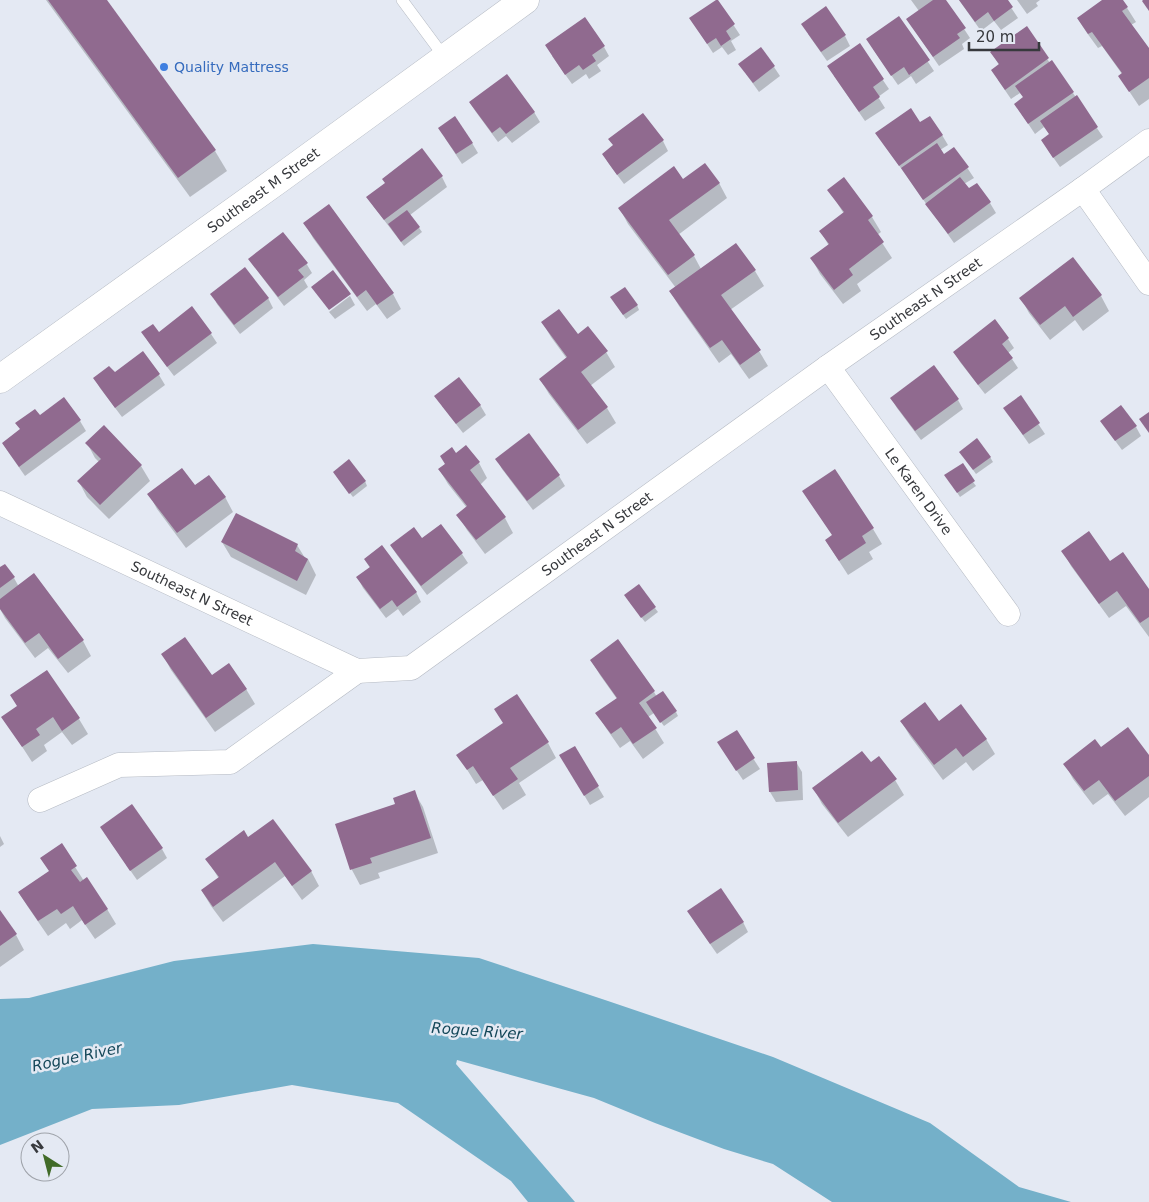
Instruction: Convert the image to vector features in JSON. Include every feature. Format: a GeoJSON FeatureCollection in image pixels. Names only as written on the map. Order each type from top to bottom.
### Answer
{"type":"FeatureCollection","features":[{"type":"Feature","properties":{"kind":"street","name":"Southeast M Street"},"geometry":{"type":"LineString","coordinates":[[0,379],[525,0]]}},
{"type":"Feature","properties":{"kind":"street","name":"Southeast N Street"},"geometry":{"type":"LineString","coordinates":[[0,503],[357,671],[411,668],[828,368],[1149,141]]}},
{"type":"Feature","properties":{"kind":"street"},"geometry":{"type":"LineString","coordinates":[[1083,189],[1149,283]]}},
{"type":"Feature","properties":{"kind":"street","name":"Le Karen Drive"},"geometry":{"type":"LineString","coordinates":[[828,368],[1008,614]]}},
{"type":"Feature","properties":{"kind":"street"},"geometry":{"type":"LineString","coordinates":[[40,800],[120,765],[230,762],[357,671]]}},
{"type":"Feature","properties":{"kind":"lane"},"geometry":{"type":"LineString","coordinates":[[402,0],[444,58]]}},
{"type":"Feature","properties":{"kind":"water","name":"Rogue River"},"geometry":{"type":"Polygon","coordinates":[[[313,944],[479,958],[773,1057],[930,1123],[1019,1187],[1071,1202],[832,1202],[773,1164],[724,1149],[594,1098],[457,1060],[456,1064],[575,1202],[528,1202],[511,1181],[398,1103],[292,1085],[179,1105],[92,1109],[33,1132],[20,1132],[20,1137],[0,1145],[0,999],[29,998],[174,961],[313,944]]]}},
{"type":"Feature","properties":{"kind":"building"},"geometry":{"type":"Polygon","coordinates":[[[48,0],[107,0],[216,150],[178,178],[48,0]]]}},
{"type":"Feature","properties":{"kind":"building"},"geometry":{"type":"Polygon","coordinates":[[[718,0],[735,24],[726,31],[731,39],[721,46],[716,38],[707,44],[689,18],[718,0]]]}},
{"type":"Feature","properties":{"kind":"building"},"geometry":{"type":"Polygon","coordinates":[[[933,0],[946,0],[966,28],[957,34],[960,38],[933,57],[906,19],[933,0]]]}},
{"type":"Feature","properties":{"kind":"building"},"geometry":{"type":"Polygon","coordinates":[[[959,0],[1008,0],[1013,7],[994,21],[988,12],[975,22],[959,0]]]}},
{"type":"Feature","properties":{"kind":"building"},"geometry":{"type":"Polygon","coordinates":[[[1102,0],[1123,0],[1128,7],[1122,11],[1149,48],[1149,78],[1129,92],[1118,76],[1122,73],[1092,32],[1088,34],[1077,18],[1102,0]]]}},
{"type":"Feature","properties":{"kind":"building"},"geometry":{"type":"Polygon","coordinates":[[[1149,0],[1149,11],[1142,1],[1149,0]]]}},
{"type":"Feature","properties":{"kind":"building"},"geometry":{"type":"Polygon","coordinates":[[[826,6],[846,35],[821,52],[801,24],[826,6]]]}},
{"type":"Feature","properties":{"kind":"building"},"geometry":{"type":"Polygon","coordinates":[[[899,16],[930,60],[909,75],[904,67],[891,76],[866,39],[899,16]]]}},
{"type":"Feature","properties":{"kind":"building"},"geometry":{"type":"Polygon","coordinates":[[[585,17],[605,46],[592,55],[596,61],[583,70],[579,65],[565,75],[545,45],[585,17]]]}},
{"type":"Feature","properties":{"kind":"building"},"geometry":{"type":"Polygon","coordinates":[[[1027,26],[1049,58],[1005,90],[991,70],[999,64],[990,52],[1027,26]]]}},
{"type":"Feature","properties":{"kind":"building"},"geometry":{"type":"Polygon","coordinates":[[[860,43],[884,79],[873,87],[880,97],[859,112],[827,66],[860,43]]]}},
{"type":"Feature","properties":{"kind":"building"},"geometry":{"type":"Polygon","coordinates":[[[761,47],[775,66],[753,83],[738,64],[761,47]]]}},
{"type":"Feature","properties":{"kind":"building"},"geometry":{"type":"Polygon","coordinates":[[[1052,60],[1074,92],[1028,124],[1014,104],[1023,97],[1015,86],[1052,60]]]}},
{"type":"Feature","properties":{"kind":"building"},"geometry":{"type":"Polygon","coordinates":[[[507,74],[535,112],[506,134],[500,127],[492,133],[469,102],[507,74]]]}},
{"type":"Feature","properties":{"kind":"building"},"geometry":{"type":"Polygon","coordinates":[[[1077,95],[1098,127],[1053,158],[1041,140],[1049,134],[1040,121],[1077,95]]]}},
{"type":"Feature","properties":{"kind":"building"},"geometry":{"type":"Polygon","coordinates":[[[911,108],[920,122],[930,116],[943,135],[899,166],[875,133],[911,108]]]}},
{"type":"Feature","properties":{"kind":"building"},"geometry":{"type":"Polygon","coordinates":[[[643,113],[664,140],[617,175],[602,154],[613,145],[608,139],[643,113]]]}},
{"type":"Feature","properties":{"kind":"building"},"geometry":{"type":"Polygon","coordinates":[[[455,116],[473,143],[456,154],[438,128],[455,116]]]}},
{"type":"Feature","properties":{"kind":"building"},"geometry":{"type":"Polygon","coordinates":[[[937,143],[944,154],[954,147],[969,167],[923,200],[901,168],[937,143]]]}},
{"type":"Feature","properties":{"kind":"building"},"geometry":{"type":"Polygon","coordinates":[[[422,148],[443,176],[384,220],[366,197],[385,183],[382,179],[422,148]]]}},
{"type":"Feature","properties":{"kind":"building"},"geometry":{"type":"Polygon","coordinates":[[[705,163],[720,183],[669,220],[695,255],[668,275],[618,208],[674,166],[683,179],[705,163]]]}},
{"type":"Feature","properties":{"kind":"building"},"geometry":{"type":"Polygon","coordinates":[[[844,177],[873,216],[868,220],[884,242],[849,269],[853,275],[834,290],[810,258],[829,244],[819,231],[844,212],[827,190],[844,177]]]}},
{"type":"Feature","properties":{"kind":"building"},"geometry":{"type":"Polygon","coordinates":[[[960,177],[969,188],[977,183],[991,202],[948,234],[925,204],[960,177]]]}},
{"type":"Feature","properties":{"kind":"building"},"geometry":{"type":"Polygon","coordinates":[[[329,204],[394,293],[377,305],[366,290],[357,297],[303,223],[329,204]]]}},
{"type":"Feature","properties":{"kind":"building"},"geometry":{"type":"Polygon","coordinates":[[[407,210],[420,227],[401,242],[388,224],[407,210]]]}},
{"type":"Feature","properties":{"kind":"building"},"geometry":{"type":"Polygon","coordinates":[[[283,232],[308,263],[298,270],[304,277],[278,297],[248,259],[283,232]]]}},
{"type":"Feature","properties":{"kind":"building"},"geometry":{"type":"Polygon","coordinates":[[[736,243],[756,270],[721,295],[761,350],[740,365],[722,340],[710,348],[669,291],[736,243]]]}},
{"type":"Feature","properties":{"kind":"building"},"geometry":{"type":"Polygon","coordinates":[[[1073,257],[1102,295],[1073,317],[1065,306],[1040,325],[1019,298],[1073,257]]]}},
{"type":"Feature","properties":{"kind":"building"},"geometry":{"type":"Polygon","coordinates":[[[245,267],[269,298],[234,325],[210,294],[245,267]]]}},
{"type":"Feature","properties":{"kind":"building"},"geometry":{"type":"Polygon","coordinates":[[[333,270],[351,294],[329,310],[311,287],[333,270]]]}},
{"type":"Feature","properties":{"kind":"building"},"geometry":{"type":"Polygon","coordinates":[[[625,287],[638,305],[623,315],[610,297],[625,287]]]}},
{"type":"Feature","properties":{"kind":"building"},"geometry":{"type":"Polygon","coordinates":[[[192,306],[212,333],[167,367],[141,332],[153,324],[159,332],[192,306]]]}},
{"type":"Feature","properties":{"kind":"building"},"geometry":{"type":"Polygon","coordinates":[[[559,309],[578,334],[588,326],[608,351],[581,372],[608,407],[578,430],[539,379],[567,357],[541,322],[559,309]]]}},
{"type":"Feature","properties":{"kind":"building"},"geometry":{"type":"Polygon","coordinates":[[[995,319],[1009,338],[1002,344],[1013,358],[978,385],[953,352],[995,319]]]}},
{"type":"Feature","properties":{"kind":"building"},"geometry":{"type":"Polygon","coordinates":[[[143,351],[160,374],[115,408],[93,378],[109,366],[115,372],[143,351]]]}},
{"type":"Feature","properties":{"kind":"building"},"geometry":{"type":"Polygon","coordinates":[[[934,365],[959,399],[915,431],[890,398],[934,365]]]}},
{"type":"Feature","properties":{"kind":"building"},"geometry":{"type":"Polygon","coordinates":[[[459,377],[481,405],[456,424],[434,396],[459,377]]]}},
{"type":"Feature","properties":{"kind":"building"},"geometry":{"type":"Polygon","coordinates":[[[1021,395],[1040,423],[1023,435],[1003,408],[1021,395]]]}},
{"type":"Feature","properties":{"kind":"building"},"geometry":{"type":"Polygon","coordinates":[[[64,397],[81,420],[19,467],[2,443],[20,429],[15,423],[35,409],[40,415],[64,397]]]}},
{"type":"Feature","properties":{"kind":"building"},"geometry":{"type":"Polygon","coordinates":[[[1121,405],[1137,426],[1115,441],[1100,421],[1121,405]]]}},
{"type":"Feature","properties":{"kind":"building"},"geometry":{"type":"Polygon","coordinates":[[[1149,412],[1149,433],[1139,419],[1149,412]]]}},
{"type":"Feature","properties":{"kind":"building"},"geometry":{"type":"Polygon","coordinates":[[[104,425],[142,465],[100,505],[77,481],[101,459],[85,443],[104,425]]]}},
{"type":"Feature","properties":{"kind":"building"},"geometry":{"type":"Polygon","coordinates":[[[529,433],[560,475],[527,501],[495,459],[529,433]]]}},
{"type":"Feature","properties":{"kind":"building"},"geometry":{"type":"Polygon","coordinates":[[[977,438],[991,457],[973,470],[959,452],[977,438]]]}},
{"type":"Feature","properties":{"kind":"building"},"geometry":{"type":"Polygon","coordinates":[[[466,445],[480,462],[470,470],[506,517],[476,540],[456,515],[467,506],[438,469],[445,464],[440,456],[452,447],[456,453],[466,445]]]}},
{"type":"Feature","properties":{"kind":"building"},"geometry":{"type":"Polygon","coordinates":[[[349,459],[366,481],[349,494],[333,472],[349,459]]]}},
{"type":"Feature","properties":{"kind":"building"},"geometry":{"type":"Polygon","coordinates":[[[963,463],[975,481],[957,493],[944,475],[963,463]]]}},
{"type":"Feature","properties":{"kind":"building"},"geometry":{"type":"Polygon","coordinates":[[[182,468],[195,485],[209,475],[226,497],[177,533],[147,494],[182,468]]]}},
{"type":"Feature","properties":{"kind":"building"},"geometry":{"type":"Polygon","coordinates":[[[835,469],[874,528],[862,536],[866,543],[839,561],[825,540],[832,535],[802,491],[835,469]]]}},
{"type":"Feature","properties":{"kind":"building"},"geometry":{"type":"Polygon","coordinates":[[[236,513],[298,544],[295,551],[308,559],[297,581],[221,542],[236,513]]]}},
{"type":"Feature","properties":{"kind":"building"},"geometry":{"type":"Polygon","coordinates":[[[441,524],[463,553],[421,586],[390,545],[414,527],[422,538],[441,524]]]}},
{"type":"Feature","properties":{"kind":"building"},"geometry":{"type":"Polygon","coordinates":[[[1089,531],[1110,561],[1123,552],[1149,589],[1149,617],[1140,623],[1117,591],[1099,604],[1061,551],[1089,531]]]}},
{"type":"Feature","properties":{"kind":"building"},"geometry":{"type":"Polygon","coordinates":[[[382,545],[417,592],[397,607],[392,600],[380,609],[356,577],[370,567],[364,559],[382,545]]]}},
{"type":"Feature","properties":{"kind":"building"},"geometry":{"type":"Polygon","coordinates":[[[5,564],[15,577],[0,588],[0,567],[5,564]]]}},
{"type":"Feature","properties":{"kind":"building"},"geometry":{"type":"Polygon","coordinates":[[[34,573],[84,640],[58,659],[39,633],[25,643],[0,609],[0,599],[34,573]]]}},
{"type":"Feature","properties":{"kind":"building"},"geometry":{"type":"Polygon","coordinates":[[[639,584],[656,607],[641,618],[624,595],[639,584]]]}},
{"type":"Feature","properties":{"kind":"building"},"geometry":{"type":"Polygon","coordinates":[[[185,637],[212,675],[229,663],[247,689],[206,718],[161,654],[185,637]]]}},
{"type":"Feature","properties":{"kind":"building"},"geometry":{"type":"Polygon","coordinates":[[[618,639],[655,691],[639,703],[657,728],[633,744],[621,727],[611,734],[595,713],[617,698],[590,660],[618,639]]]}},
{"type":"Feature","properties":{"kind":"building"},"geometry":{"type":"Polygon","coordinates":[[[47,670],[80,718],[62,731],[53,717],[36,729],[40,735],[22,747],[1,717],[17,706],[10,695],[47,670]]]}},
{"type":"Feature","properties":{"kind":"building"},"geometry":{"type":"Polygon","coordinates":[[[663,691],[677,711],[660,723],[646,702],[663,691]]]}},
{"type":"Feature","properties":{"kind":"building"},"geometry":{"type":"Polygon","coordinates":[[[517,694],[549,742],[510,768],[518,779],[493,796],[473,766],[467,770],[456,755],[503,723],[494,709],[517,694]]]}},
{"type":"Feature","properties":{"kind":"building"},"geometry":{"type":"Polygon","coordinates":[[[925,702],[939,721],[961,704],[987,739],[963,757],[956,748],[934,765],[900,721],[925,702]]]}},
{"type":"Feature","properties":{"kind":"building"},"geometry":{"type":"Polygon","coordinates":[[[1128,727],[1149,755],[1149,776],[1115,801],[1099,780],[1084,791],[1063,764],[1095,739],[1101,747],[1128,727]]]}},
{"type":"Feature","properties":{"kind":"building"},"geometry":{"type":"Polygon","coordinates":[[[737,730],[755,758],[736,771],[717,742],[737,730]]]}},
{"type":"Feature","properties":{"kind":"building"},"geometry":{"type":"Polygon","coordinates":[[[575,746],[599,786],[584,796],[559,755],[575,746]]]}},
{"type":"Feature","properties":{"kind":"building"},"geometry":{"type":"Polygon","coordinates":[[[862,751],[871,762],[879,756],[897,779],[838,823],[812,788],[862,751]]]}},
{"type":"Feature","properties":{"kind":"building"},"geometry":{"type":"Polygon","coordinates":[[[797,761],[798,790],[769,792],[767,763],[797,761]]]}},
{"type":"Feature","properties":{"kind":"building"},"geometry":{"type":"Polygon","coordinates":[[[415,790],[431,838],[370,858],[372,863],[350,870],[335,824],[395,804],[393,798],[415,790]]]}},
{"type":"Feature","properties":{"kind":"building"},"geometry":{"type":"Polygon","coordinates":[[[132,804],[163,848],[130,871],[100,827],[132,804]]]}},
{"type":"Feature","properties":{"kind":"building"},"geometry":{"type":"Polygon","coordinates":[[[273,819],[312,871],[292,886],[275,862],[213,907],[201,890],[219,877],[205,859],[244,830],[248,837],[273,819]]]}},
{"type":"Feature","properties":{"kind":"building"},"geometry":{"type":"Polygon","coordinates":[[[62,843],[77,866],[71,870],[80,882],[87,877],[108,909],[85,925],[73,906],[61,914],[57,909],[38,921],[18,892],[49,871],[40,858],[62,843]]]}},
{"type":"Feature","properties":{"kind":"building"},"geometry":{"type":"Polygon","coordinates":[[[721,888],[744,922],[710,944],[687,911],[721,888]]]}},
{"type":"Feature","properties":{"kind":"building"},"geometry":{"type":"Polygon","coordinates":[[[0,910],[17,934],[0,946],[0,910]]]}},
{"type":"Feature","properties":{"kind":"place","name":"Quality Mattress"},"geometry":{"type":"Point","coordinates":[164,67]}}]}
